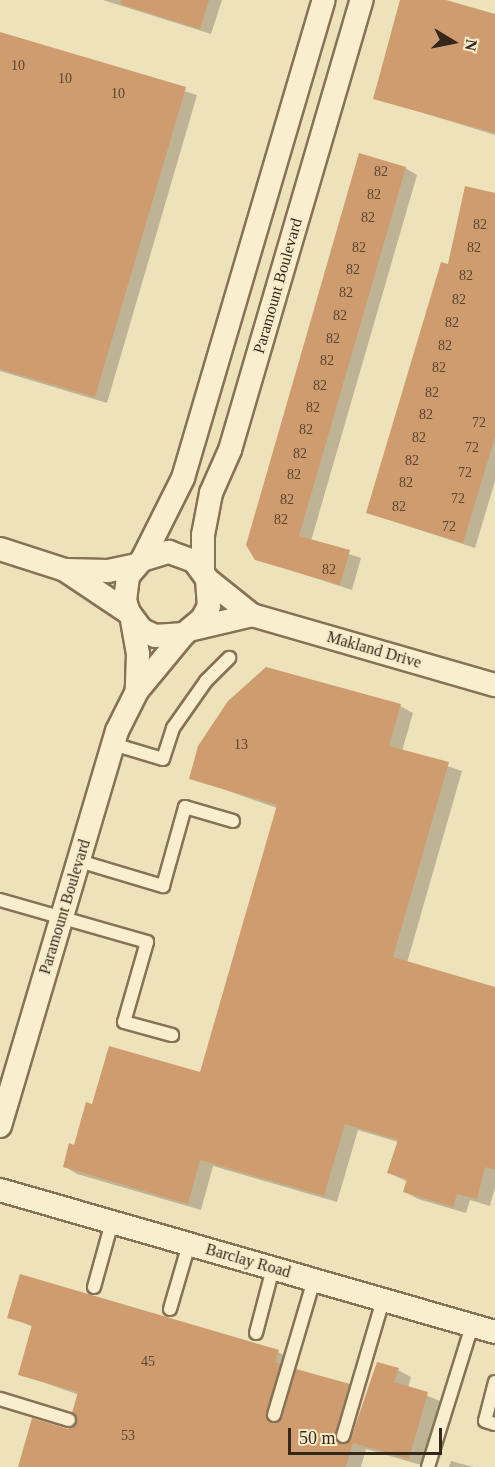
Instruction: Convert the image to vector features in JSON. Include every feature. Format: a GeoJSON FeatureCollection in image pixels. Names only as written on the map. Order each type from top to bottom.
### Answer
{"type":"FeatureCollection","features":[{"type":"Feature","properties":{"kind":"street"},"geometry":{"type":"LineString","coordinates":[[130,616],[125,588],[183,478],[324,0]]}},
{"type":"Feature","properties":{"kind":"street","name":"Paramount Boulevard"},"geometry":{"type":"LineString","coordinates":[[205,575],[203,536],[211,494],[230,450],[363,0]]}},
{"type":"Feature","properties":{"kind":"street"},"geometry":{"type":"LineString","coordinates":[[0,549],[65,570],[108,571],[169,552],[188,558],[205,575],[208,606],[188,632],[156,636],[65,570]]}},
{"type":"Feature","properties":{"kind":"street","name":"Makland Drive"},"geometry":{"type":"LineString","coordinates":[[205,575],[252,615],[495,685]]}},
{"type":"Feature","properties":{"kind":"street","name":"Makland Drive"},"geometry":{"type":"LineString","coordinates":[[188,632],[252,615]]}},
{"type":"Feature","properties":{"kind":"street","name":"Paramount Boulevard"},"geometry":{"type":"LineString","coordinates":[[130,616],[138,654],[137,692]]}},
{"type":"Feature","properties":{"kind":"street","name":"Paramount Boulevard"},"geometry":{"type":"LineString","coordinates":[[0,1126],[113,744],[137,692],[188,632]]}},
{"type":"Feature","properties":{"kind":"street","name":"Barclay Road"},"geometry":{"type":"LineString","coordinates":[[0,1190],[495,1332]]}},
{"type":"Feature","properties":{"kind":"lane"},"geometry":{"type":"LineString","coordinates":[[113,744],[163,759],[173,728],[206,681],[229,658]]}},
{"type":"Feature","properties":{"kind":"lane"},"geometry":{"type":"LineString","coordinates":[[79,861],[164,886],[185,807],[233,821]]}},
{"type":"Feature","properties":{"kind":"lane"},"geometry":{"type":"LineString","coordinates":[[0,900],[147,942],[124,1022],[172,1035]]}},
{"type":"Feature","properties":{"kind":"lane"},"geometry":{"type":"LineString","coordinates":[[94,1287],[112,1222]]}},
{"type":"Feature","properties":{"kind":"lane"},"geometry":{"type":"LineString","coordinates":[[170,1309],[189,1244]]}},
{"type":"Feature","properties":{"kind":"lane"},"geometry":{"type":"LineString","coordinates":[[256,1333],[273,1269]]}},
{"type":"Feature","properties":{"kind":"lane"},"geometry":{"type":"LineString","coordinates":[[274,1415],[314,1280]]}},
{"type":"Feature","properties":{"kind":"lane"},"geometry":{"type":"LineString","coordinates":[[343,1436],[383,1300]]}},
{"type":"Feature","properties":{"kind":"lane"},"geometry":{"type":"LineString","coordinates":[[428,1467],[472,1326]]}},
{"type":"Feature","properties":{"kind":"lane"},"geometry":{"type":"LineString","coordinates":[[495,1382],[485,1420],[495,1424]]}},
{"type":"Feature","properties":{"kind":"lane"},"geometry":{"type":"LineString","coordinates":[[0,1399],[69,1420]]}},
{"type":"Feature","properties":{"kind":"building"},"geometry":{"type":"Polygon","coordinates":[[[121,0],[209,0],[200,29],[120,4],[121,0]]]}},
{"type":"Feature","properties":{"kind":"building"},"geometry":{"type":"Polygon","coordinates":[[[400,0],[446,0],[495,14],[495,133],[373,99],[400,0]]]}},
{"type":"Feature","properties":{"kind":"building"},"geometry":{"type":"Polygon","coordinates":[[[0,32],[186,87],[95,397],[0,369],[0,32]]]}},
{"type":"Feature","properties":{"kind":"building"},"geometry":{"type":"Polygon","coordinates":[[[359,153],[406,167],[299,536],[350,550],[340,585],[255,560],[246,545],[359,153]]]}},
{"type":"Feature","properties":{"kind":"building"},"geometry":{"type":"Polygon","coordinates":[[[465,186],[495,193],[495,437],[463,543],[366,513],[441,262],[448,264],[465,186]]]}},
{"type":"Feature","properties":{"kind":"building"},"geometry":{"type":"Polygon","coordinates":[[[266,667],[401,704],[389,746],[449,762],[393,957],[495,987],[495,1170],[485,1167],[477,1199],[457,1194],[453,1207],[403,1192],[407,1179],[387,1173],[398,1140],[345,1124],[324,1196],[200,1160],[188,1204],[63,1167],[69,1143],[74,1145],[86,1102],[92,1104],[109,1046],[200,1072],[277,805],[189,779],[198,746],[228,701],[266,667]]]}},
{"type":"Feature","properties":{"kind":"building"},"geometry":{"type":"Polygon","coordinates":[[[20,1274],[279,1350],[275,1362],[281,1364],[266,1413],[271,1423],[282,1418],[296,1369],[350,1384],[335,1434],[341,1444],[351,1438],[377,1362],[399,1368],[394,1382],[428,1392],[409,1459],[353,1443],[346,1467],[18,1467],[32,1418],[68,1429],[74,1426],[77,1419],[72,1413],[78,1392],[18,1375],[32,1325],[7,1318],[20,1274]]]}}]}
